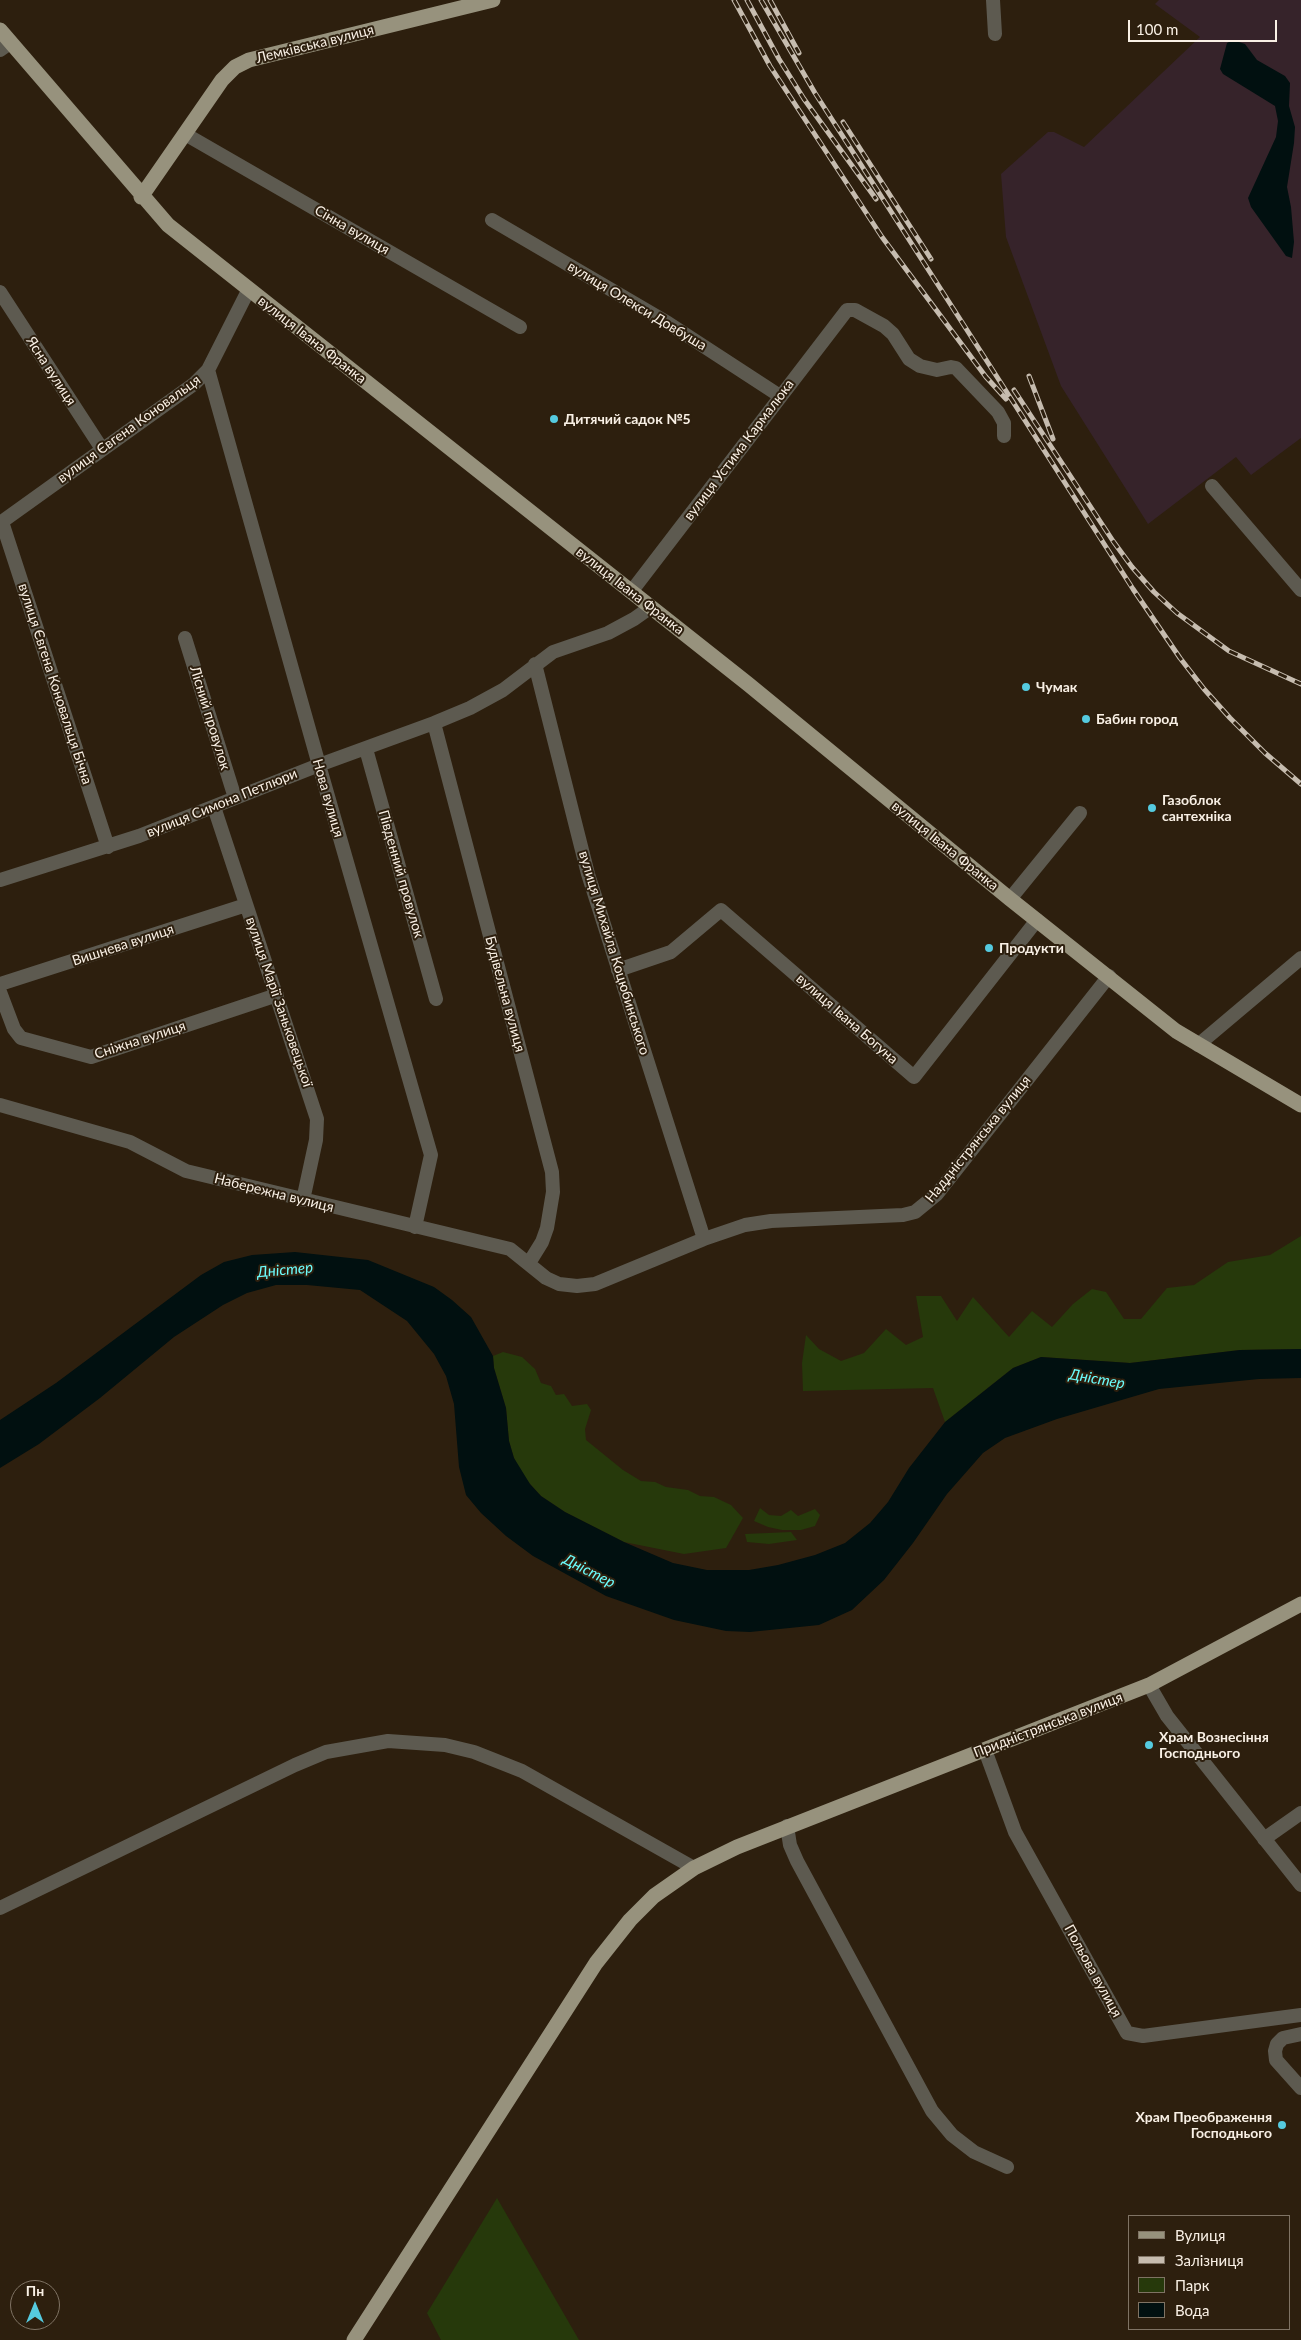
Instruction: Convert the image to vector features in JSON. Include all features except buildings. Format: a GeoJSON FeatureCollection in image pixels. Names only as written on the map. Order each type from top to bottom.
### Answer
{"type":"FeatureCollection","features":[{"type":"Feature","properties":{"kind":"main road","name":"Лемківська вулиця"},"geometry":{"type":"LineString","coordinates":[[141,197],[222,80],[235,67],[249,60],[493,0]]}},
{"type":"Feature","properties":{"kind":"main road","name":"вулиця Івана Франка"},"geometry":{"type":"LineString","coordinates":[[0,30],[5,47],[168,225],[748,684],[1010,899],[1176,1031],[1301,1105]]}},
{"type":"Feature","properties":{"kind":"main road","name":"Придністрянська вулиця"},"geometry":{"type":"LineString","coordinates":[[354,2340],[596,1963],[630,1920],[654,1896],[694,1868],[787,1826],[1149,1685],[1301,1604]]}},
{"type":"Feature","properties":{"kind":"street"},"geometry":{"type":"LineString","coordinates":[[993,0],[995,34]]}},
{"type":"Feature","properties":{"kind":"street","name":"Сінна вулиця"},"geometry":{"type":"LineString","coordinates":[[185,134],[520,327]]}},
{"type":"Feature","properties":{"kind":"street","name":"вулиця Олекси Довбуша"},"geometry":{"type":"LineString","coordinates":[[492,220],[668,323],[780,396]]}},
{"type":"Feature","properties":{"kind":"street","name":"вулиця Євгена Коновальця"},"geometry":{"type":"LineString","coordinates":[[1,522],[194,384],[208,370],[248,289]]}},
{"type":"Feature","properties":{"kind":"street","name":"Ясна вулиця"},"geometry":{"type":"LineString","coordinates":[[0,292],[102,449]]}},
{"type":"Feature","properties":{"kind":"street","name":"вулиця Устима Кармалюка"},"geometry":{"type":"LineString","coordinates":[[631,592],[847,310],[856,310],[884,326],[893,334],[909,359],[920,366],[937,370],[951,367],[956,368],[998,412],[1004,423],[1004,436]]}},
{"type":"Feature","properties":{"kind":"street","name":"Нова вулиця"},"geometry":{"type":"LineString","coordinates":[[208,370],[431,1155],[414,1227]]}},
{"type":"Feature","properties":{"kind":"street"},"geometry":{"type":"LineString","coordinates":[[1212,486],[1301,590]]}},
{"type":"Feature","properties":{"kind":"street","name":"вулиця Євгена Коновальця Бічна"},"geometry":{"type":"LineString","coordinates":[[1,522],[108,847]]}},
{"type":"Feature","properties":{"kind":"street","name":"вулиця Симона Петлюри"},"geometry":{"type":"LineString","coordinates":[[0,880],[108,847],[470,708],[503,690],[553,652],[608,633],[634,620],[651,607]]}},
{"type":"Feature","properties":{"kind":"street","name":"Лісний провулок"},"geometry":{"type":"LineString","coordinates":[[185,638],[235,798]]}},
{"type":"Feature","properties":{"kind":"street","name":"вулиця Михайла Коцюбинського"},"geometry":{"type":"LineString","coordinates":[[535,664],[588,874],[704,1239]]}},
{"type":"Feature","properties":{"kind":"street","name":"Будівельна вулиця"},"geometry":{"type":"LineString","coordinates":[[434,723],[552,1172],[553,1192],[548,1228],[529,1263]]}},
{"type":"Feature","properties":{"kind":"street","name":"Південний провулок"},"geometry":{"type":"LineString","coordinates":[[366,749],[436,999]]}},
{"type":"Feature","properties":{"kind":"street","name":"вулиця Марії Заньковецької"},"geometry":{"type":"LineString","coordinates":[[214,807],[317,1119],[316,1140],[303,1200]]}},
{"type":"Feature","properties":{"kind":"street"},"geometry":{"type":"LineString","coordinates":[[1010,899],[1080,813]]}},
{"type":"Feature","properties":{"kind":"street","name":"Вишнева вулиця"},"geometry":{"type":"LineString","coordinates":[[0,984],[246,906]]}},
{"type":"Feature","properties":{"kind":"street","name":"вулиця Івана Богуна"},"geometry":{"type":"LineString","coordinates":[[618,970],[671,952],[721,910],[914,1077],[1037,920]]}},
{"type":"Feature","properties":{"kind":"street"},"geometry":{"type":"LineString","coordinates":[[1198,1045],[1301,958]]}},
{"type":"Feature","properties":{"kind":"street","name":"Наддністрянська вулиця"},"geometry":{"type":"LineString","coordinates":[[546,1278],[559,1284],[577,1286],[595,1284],[704,1239],[746,1225],[771,1221],[904,1215],[915,1212],[937,1194],[1109,976]]}},
{"type":"Feature","properties":{"kind":"street","name":"Сніжна вулиця"},"geometry":{"type":"LineString","coordinates":[[0,992],[14,1029],[20,1038],[91,1057],[277,995]]}},
{"type":"Feature","properties":{"kind":"street","name":"Набережна вулиця"},"geometry":{"type":"LineString","coordinates":[[0,1105],[130,1142],[186,1171],[510,1249],[546,1278]]}},
{"type":"Feature","properties":{"kind":"street"},"geometry":{"type":"LineString","coordinates":[[1149,1685],[1167,1716],[1301,1885]]}},
{"type":"Feature","properties":{"kind":"street"},"geometry":{"type":"LineString","coordinates":[[0,1908],[295,1765],[326,1752],[388,1741],[445,1745],[474,1752],[522,1771],[694,1868]]}},
{"type":"Feature","properties":{"kind":"street","name":"Польова вулиця"},"geometry":{"type":"LineString","coordinates":[[985,1750],[1015,1832],[1127,2033],[1143,2036],[1301,2015]]}},
{"type":"Feature","properties":{"kind":"street"},"geometry":{"type":"LineString","coordinates":[[1264,1839],[1301,1813]]}},
{"type":"Feature","properties":{"kind":"street"},"geometry":{"type":"LineString","coordinates":[[787,1826],[790,1845],[797,1861],[841,1939],[932,2111],[952,2135],[974,2152],[1007,2167]]}},
{"type":"Feature","properties":{"kind":"street"},"geometry":{"type":"LineString","coordinates":[[1301,2034],[1283,2038],[1277,2044],[1275,2051],[1276,2060],[1301,2088]]}},
{"type":"Feature","properties":{"kind":"shaded area"},"geometry":{"type":"Polygon","coordinates":[[[1159,0],[1301,0],[1301,438],[1251,475],[1236,457],[1148,524],[1061,386],[1006,237],[1001,174],[1048,132],[1054,132],[1084,147],[1200,37],[1155,4],[1159,0]]]}},
{"type":"Feature","properties":{"kind":"green space"},"geometry":{"type":"Polygon","coordinates":[[[1301,1236],[1301,1349],[1240,1350],[1130,1363],[1041,1357],[1013,1368],[945,1422],[933,1388],[803,1391],[802,1363],[806,1335],[819,1349],[841,1361],[864,1353],[886,1329],[906,1345],[923,1337],[916,1296],[941,1296],[957,1321],[973,1297],[1009,1337],[1032,1311],[1052,1327],[1073,1304],[1092,1289],[1106,1292],[1124,1319],[1141,1319],[1167,1288],[1194,1285],[1228,1262],[1270,1255],[1301,1236]]]}},
{"type":"Feature","properties":{"kind":"green space"},"geometry":{"type":"Polygon","coordinates":[[[503,1352],[522,1357],[535,1369],[541,1383],[551,1386],[556,1395],[564,1394],[572,1406],[587,1404],[591,1410],[585,1429],[586,1440],[623,1470],[641,1481],[655,1482],[666,1487],[688,1490],[700,1496],[714,1497],[731,1505],[743,1518],[726,1548],[684,1554],[624,1542],[565,1512],[541,1496],[522,1475],[509,1441],[506,1408],[494,1368],[493,1356],[503,1352]]]}},
{"type":"Feature","properties":{"kind":"green space"},"geometry":{"type":"Polygon","coordinates":[[[760,1508],[769,1515],[781,1516],[791,1510],[798,1516],[815,1509],[820,1515],[815,1526],[801,1530],[782,1530],[754,1521],[760,1508]]]}},
{"type":"Feature","properties":{"kind":"green space"},"geometry":{"type":"Polygon","coordinates":[[[791,1532],[797,1540],[769,1544],[747,1542],[745,1534],[791,1532]]]}},
{"type":"Feature","properties":{"kind":"green space"},"geometry":{"type":"Polygon","coordinates":[[[497,2198],[579,2340],[441,2340],[427,2313],[497,2198]]]}},
{"type":"Feature","properties":{"kind":"water"},"geometry":{"type":"Polygon","coordinates":[[[1233,40],[1245,44],[1257,60],[1285,76],[1290,83],[1289,106],[1295,127],[1287,187],[1294,242],[1292,258],[1286,256],[1251,207],[1248,198],[1276,137],[1278,121],[1275,106],[1223,74],[1220,69],[1227,43],[1233,40]]]}},
{"type":"Feature","properties":{"kind":"water","name":"Дністер"},"geometry":{"type":"Polygon","coordinates":[[[295,1252],[368,1260],[434,1287],[452,1300],[471,1317],[493,1356],[494,1368],[506,1408],[509,1441],[514,1458],[530,1484],[541,1496],[565,1512],[624,1542],[673,1563],[707,1570],[749,1570],[778,1565],[815,1555],[845,1543],[870,1523],[888,1502],[909,1468],[945,1422],[1013,1368],[1041,1357],[1130,1363],[1240,1350],[1301,1349],[1301,1378],[1259,1379],[1159,1389],[1057,1419],[1005,1438],[983,1453],[947,1494],[913,1543],[884,1580],[852,1610],[819,1625],[750,1632],[726,1631],[674,1620],[606,1596],[533,1556],[506,1536],[481,1513],[466,1495],[459,1467],[454,1404],[446,1376],[434,1354],[407,1321],[360,1290],[307,1285],[276,1285],[247,1293],[223,1305],[174,1337],[100,1398],[39,1444],[0,1468],[0,1420],[56,1383],[201,1275],[224,1262],[252,1255],[295,1252]]]}},
{"type":"Feature","properties":{"kind":"railway"},"geometry":{"type":"LineString","coordinates":[[734,0],[770,66],[882,237],[986,377],[1006,399]]}},
{"type":"Feature","properties":{"kind":"railway"},"geometry":{"type":"LineString","coordinates":[[747,0],[779,59],[804,99],[876,199]]}},
{"type":"Feature","properties":{"kind":"railway"},"geometry":{"type":"LineString","coordinates":[[761,0],[815,93],[1133,589],[1180,658],[1230,718],[1265,753],[1301,784]]}},
{"type":"Feature","properties":{"kind":"railway"},"geometry":{"type":"LineString","coordinates":[[770,0],[799,53]]}},
{"type":"Feature","properties":{"kind":"railway"},"geometry":{"type":"LineString","coordinates":[[843,122],[931,259]]}},
{"type":"Feature","properties":{"kind":"railway"},"geometry":{"type":"LineString","coordinates":[[1029,376],[1053,439]]}},
{"type":"Feature","properties":{"kind":"railway"},"geometry":{"type":"LineString","coordinates":[[1014,390],[1113,541],[1154,592],[1177,613],[1229,651],[1301,684]]}},
{"type":"Feature","properties":{"kind":"place","name":"Дитячий садок №5"},"geometry":{"type":"Point","coordinates":[554,419]}},
{"type":"Feature","properties":{"kind":"place","name":"Чумак"},"geometry":{"type":"Point","coordinates":[1026,687]}},
{"type":"Feature","properties":{"kind":"place","name":"Бабин город"},"geometry":{"type":"Point","coordinates":[1086,719]}},
{"type":"Feature","properties":{"kind":"place","name":"Газоблок сантехніка"},"geometry":{"type":"Point","coordinates":[1152,808]}},
{"type":"Feature","properties":{"kind":"place","name":"Продукти"},"geometry":{"type":"Point","coordinates":[989,948]}},
{"type":"Feature","properties":{"kind":"place","name":"Храм Вознесіння Господнього"},"geometry":{"type":"Point","coordinates":[1149,1745]}},
{"type":"Feature","properties":{"kind":"place","name":"Храм Преображення Господнього"},"geometry":{"type":"Point","coordinates":[1282,2125]}}]}
